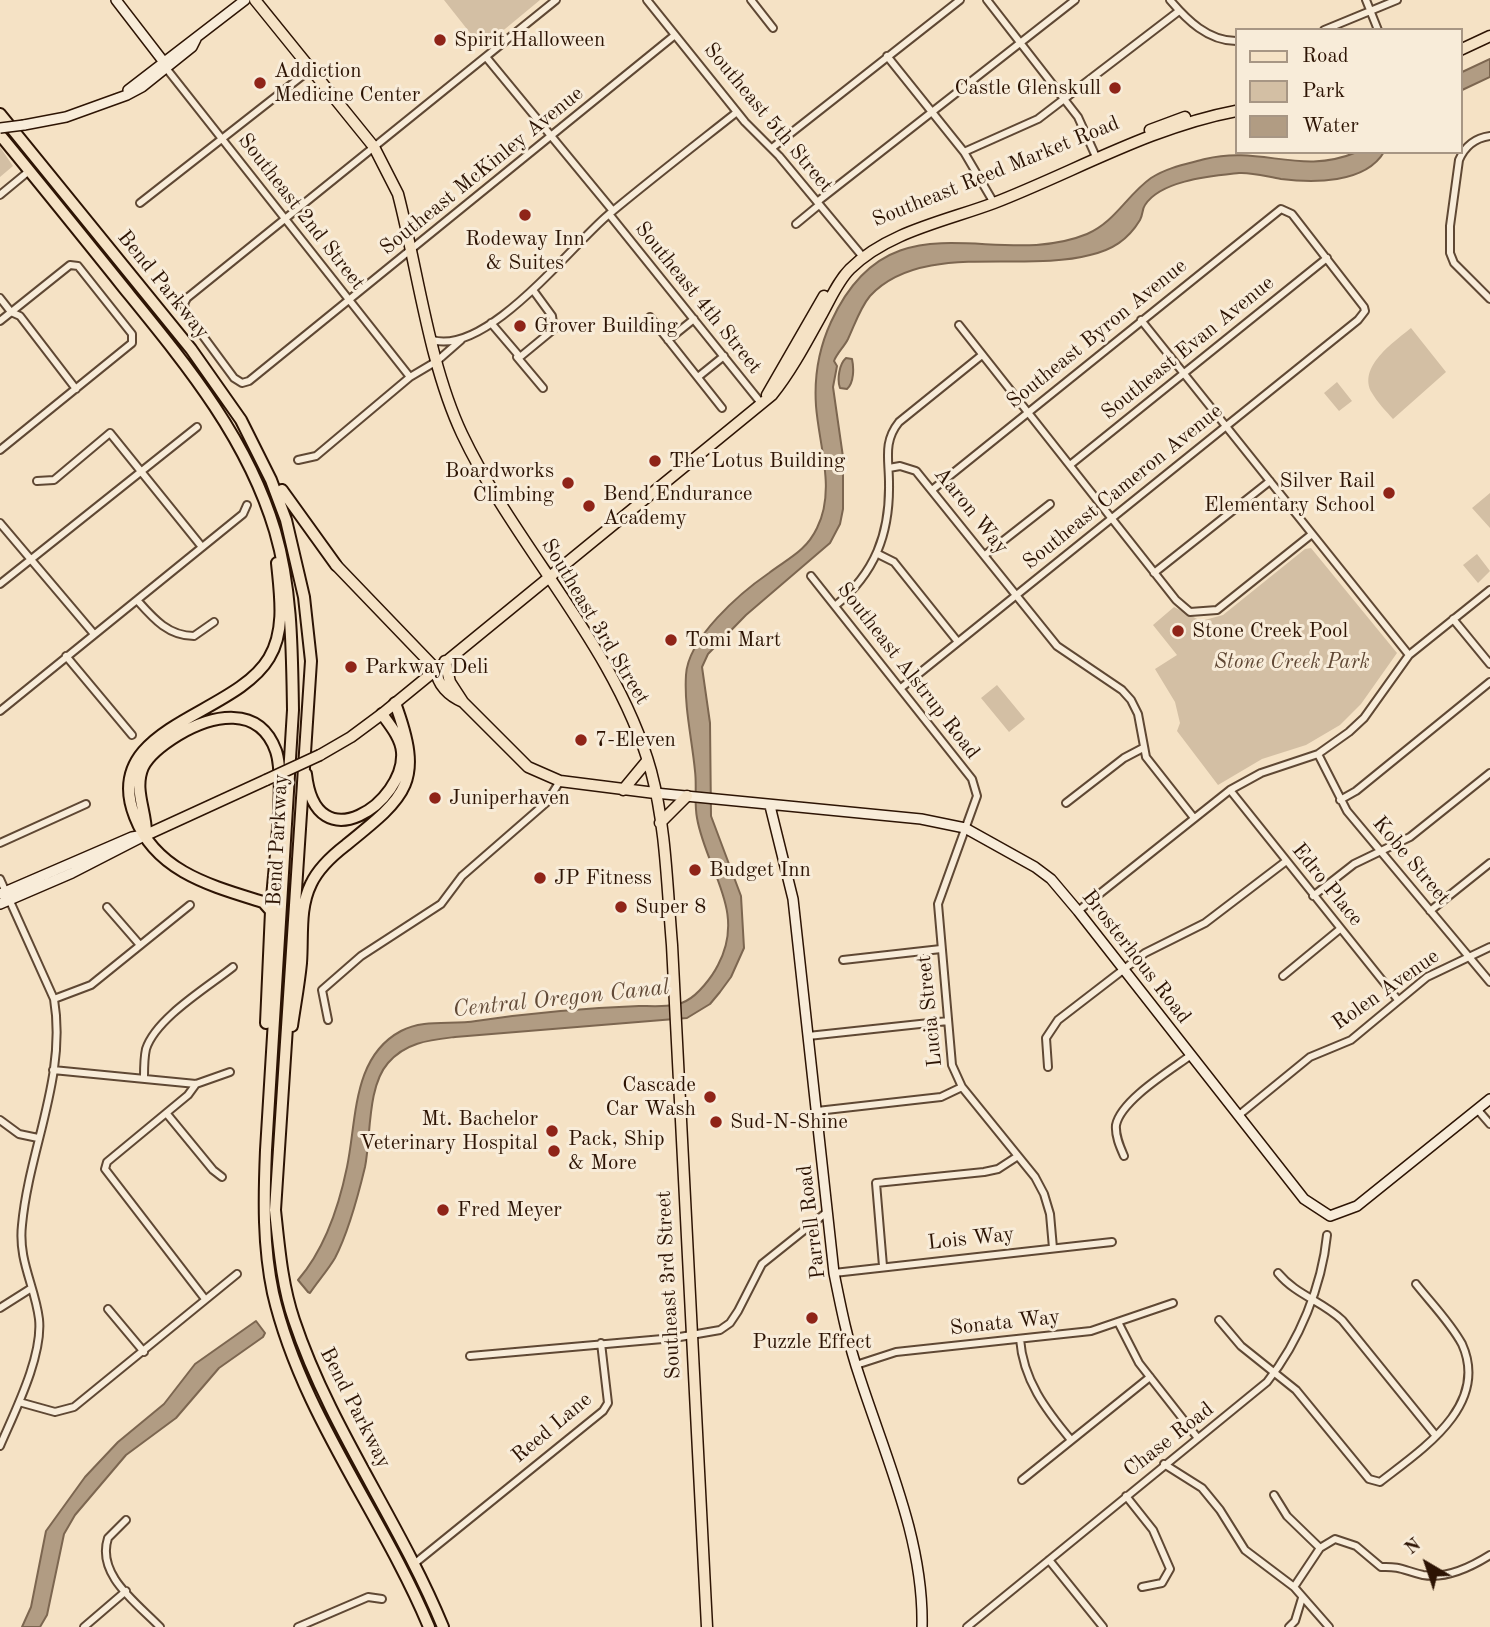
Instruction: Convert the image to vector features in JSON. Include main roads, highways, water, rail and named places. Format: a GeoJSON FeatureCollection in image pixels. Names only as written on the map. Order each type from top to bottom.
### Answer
{"type":"FeatureCollection","features":[{"type":"Feature","properties":{"kind":"highway","name":"Bend Parkway"},"geometry":{"type":"LineString","coordinates":[[0,114],[191,349],[229,402],[260,454],[286,520],[304,597],[310,661],[275,1210],[285,1283],[294,1319],[327,1398],[414,1564],[443,1627]]}},
{"type":"Feature","properties":{"kind":"highway","name":"Bend Parkway"},"geometry":{"type":"LineString","coordinates":[[0,135],[169,344],[224,419],[253,472],[276,533],[286,578],[292,639],[293,710],[266,1150],[264,1212],[269,1272],[286,1338],[313,1400],[400,1564],[429,1627]]}},
{"type":"Feature","properties":{"kind":"highway"},"geometry":{"type":"LineString","coordinates":[[260,454],[293,510],[328,550],[336,565]]}},
{"type":"Feature","properties":{"kind":"highway"},"geometry":{"type":"LineString","coordinates":[[271,911],[263,902],[184,874],[155,849],[136,821],[128,790],[136,758],[162,735],[250,679],[265,664],[274,648],[280,622],[276,533]]}},
{"type":"Feature","properties":{"kind":"highway"},"geometry":{"type":"LineString","coordinates":[[281,1116],[307,894],[321,868],[379,819],[404,789],[410,750],[396,703]]}},
{"type":"Feature","properties":{"kind":"highway"},"geometry":{"type":"LineString","coordinates":[[303,745],[307,786],[314,802],[333,820],[349,821],[372,808],[394,781],[401,765],[402,751],[396,735],[382,714]]}},
{"type":"Feature","properties":{"kind":"highway"},"geometry":{"type":"LineString","coordinates":[[146,835],[147,816],[139,794],[139,780],[148,759],[166,743],[202,722],[226,716],[250,720],[267,735],[278,760],[264,1068],[266,1150]]}},
{"type":"Feature","properties":{"kind":"main road","name":"Southeast 3rd Street"},"geometry":{"type":"LineString","coordinates":[[255,0],[374,147],[398,194],[437,361],[464,437],[615,688],[647,761],[660,823],[674,1002],[707,1627]]}},
{"type":"Feature","properties":{"kind":"main road"},"geometry":{"type":"LineString","coordinates":[[1462,49],[1489,39]]}},
{"type":"Feature","properties":{"kind":"main road"},"geometry":{"type":"LineString","coordinates":[[1462,55],[1489,39]]}},
{"type":"Feature","properties":{"kind":"main road","name":"Southeast Reed Market Road"},"geometry":{"type":"LineString","coordinates":[[146,835],[320,755],[352,737],[396,703],[772,395],[796,360],[840,282],[861,255],[1199,112],[1234,106]]}},
{"type":"Feature","properties":{"kind":"main road","name":"Southeast Reed Market Road"},"geometry":{"type":"LineString","coordinates":[[1096,156],[1202,118],[1234,111]]}},
{"type":"Feature","properties":{"kind":"main road"},"geometry":{"type":"LineString","coordinates":[[336,565],[436,669],[436,680],[453,697],[463,702]]}},
{"type":"Feature","properties":{"kind":"main road"},"geometry":{"type":"LineString","coordinates":[[445,662],[450,682],[463,702],[516,757],[543,775],[560,781],[655,793]]}},
{"type":"Feature","properties":{"kind":"main road"},"geometry":{"type":"LineString","coordinates":[[623,790],[647,761]]}},
{"type":"Feature","properties":{"kind":"main road"},"geometry":{"type":"LineString","coordinates":[[660,823],[688,796]]}},
{"type":"Feature","properties":{"kind":"water"},"geometry":{"type":"Polygon","coordinates":[[[1490,59],[1490,77],[1462,90],[1462,72],[1490,59]]]}},
{"type":"Feature","properties":{"kind":"water"},"geometry":{"type":"Polygon","coordinates":[[[1351,154],[1382,154],[1364,170],[1337,179],[1294,180],[1244,173],[1188,181],[1163,190],[1153,197],[1145,205],[1140,220],[1130,233],[1105,250],[1063,260],[974,262],[916,269],[891,279],[870,296],[834,361],[837,366],[833,387],[843,457],[843,509],[840,524],[830,543],[746,615],[708,654],[702,667],[710,723],[711,816],[741,896],[744,948],[731,977],[710,1004],[687,1018],[446,1038],[419,1043],[403,1050],[388,1063],[376,1085],[365,1167],[344,1238],[332,1262],[310,1293],[308,1292],[298,1280],[316,1255],[335,1212],[347,1167],[359,1091],[373,1056],[385,1042],[401,1031],[419,1025],[577,1010],[675,1005],[695,995],[718,965],[726,945],[726,908],[697,818],[686,675],[696,646],[717,618],[744,592],[802,548],[817,528],[823,513],[826,483],[816,406],[818,363],[831,322],[855,282],[883,258],[914,247],[947,243],[1052,243],[1087,234],[1105,223],[1151,178],[1184,164],[1245,155],[1299,161],[1336,159],[1351,154]]]}},
{"type":"Feature","properties":{"kind":"water"},"geometry":{"type":"Polygon","coordinates":[[[846,358],[852,359],[853,367],[852,379],[847,389],[840,388],[839,381],[840,368],[846,358]]]}},
{"type":"Feature","properties":{"kind":"water"},"geometry":{"type":"Polygon","coordinates":[[[256,1321],[265,1333],[263,1337],[219,1368],[176,1418],[126,1455],[75,1515],[64,1534],[47,1615],[40,1627],[22,1627],[31,1607],[46,1531],[85,1477],[118,1442],[164,1404],[195,1364],[256,1321]]]}},
{"type":"Feature","properties":{"kind":"place","name":"Spirit Halloween"},"geometry":{"type":"Point","coordinates":[440,40]}},
{"type":"Feature","properties":{"kind":"place","name":"Addiction Medicine Center"},"geometry":{"type":"Point","coordinates":[260,83]}},
{"type":"Feature","properties":{"kind":"place","name":"Castle Glenskull"},"geometry":{"type":"Point","coordinates":[1115,88]}},
{"type":"Feature","properties":{"kind":"place","name":"Rodeway Inn & Suites"},"geometry":{"type":"Point","coordinates":[525,215]}},
{"type":"Feature","properties":{"kind":"place","name":"Grover Building"},"geometry":{"type":"Point","coordinates":[520,326]}},
{"type":"Feature","properties":{"kind":"place","name":"The Lotus Building"},"geometry":{"type":"Point","coordinates":[655,461]}},
{"type":"Feature","properties":{"kind":"place","name":"Boardworks Climbing"},"geometry":{"type":"Point","coordinates":[568,483]}},
{"type":"Feature","properties":{"kind":"place","name":"Silver Rail Elementary School"},"geometry":{"type":"Point","coordinates":[1389,493]}},
{"type":"Feature","properties":{"kind":"place","name":"Bend Endurance Academy"},"geometry":{"type":"Point","coordinates":[589,506]}},
{"type":"Feature","properties":{"kind":"place","name":"Stone Creek Pool"},"geometry":{"type":"Point","coordinates":[1178,631]}},
{"type":"Feature","properties":{"kind":"place","name":"Tomi Mart"},"geometry":{"type":"Point","coordinates":[671,640]}},
{"type":"Feature","properties":{"kind":"place","name":"Parkway Deli"},"geometry":{"type":"Point","coordinates":[351,667]}},
{"type":"Feature","properties":{"kind":"place","name":"7-Eleven"},"geometry":{"type":"Point","coordinates":[581,740]}},
{"type":"Feature","properties":{"kind":"place","name":"Juniperhaven"},"geometry":{"type":"Point","coordinates":[435,798]}},
{"type":"Feature","properties":{"kind":"place","name":"Budget Inn"},"geometry":{"type":"Point","coordinates":[695,870]}},
{"type":"Feature","properties":{"kind":"place","name":"JP Fitness"},"geometry":{"type":"Point","coordinates":[540,878]}},
{"type":"Feature","properties":{"kind":"place","name":"Super 8"},"geometry":{"type":"Point","coordinates":[621,907]}},
{"type":"Feature","properties":{"kind":"place","name":"Cascade Car Wash"},"geometry":{"type":"Point","coordinates":[710,1097]}},
{"type":"Feature","properties":{"kind":"place","name":"Sud-N-Shine"},"geometry":{"type":"Point","coordinates":[716,1122]}},
{"type":"Feature","properties":{"kind":"place","name":"Mt. Bachelor Veterinary Hospital"},"geometry":{"type":"Point","coordinates":[552,1131]}},
{"type":"Feature","properties":{"kind":"place","name":"Pack, Ship & More"},"geometry":{"type":"Point","coordinates":[554,1151]}},
{"type":"Feature","properties":{"kind":"place","name":"Fred Meyer"},"geometry":{"type":"Point","coordinates":[443,1210]}},
{"type":"Feature","properties":{"kind":"place","name":"Puzzle Effect"},"geometry":{"type":"Point","coordinates":[812,1318]}},
{"type":"Feature","properties":{"kind":"park label","name":"Stone Creek Park"},"geometry":{"type":"Point","coordinates":[1292,662]}},
{"type":"Feature","properties":{"kind":"water label","name":"Central Oregon Canal"},"geometry":{"type":"Point","coordinates":[561,999]}}]}
